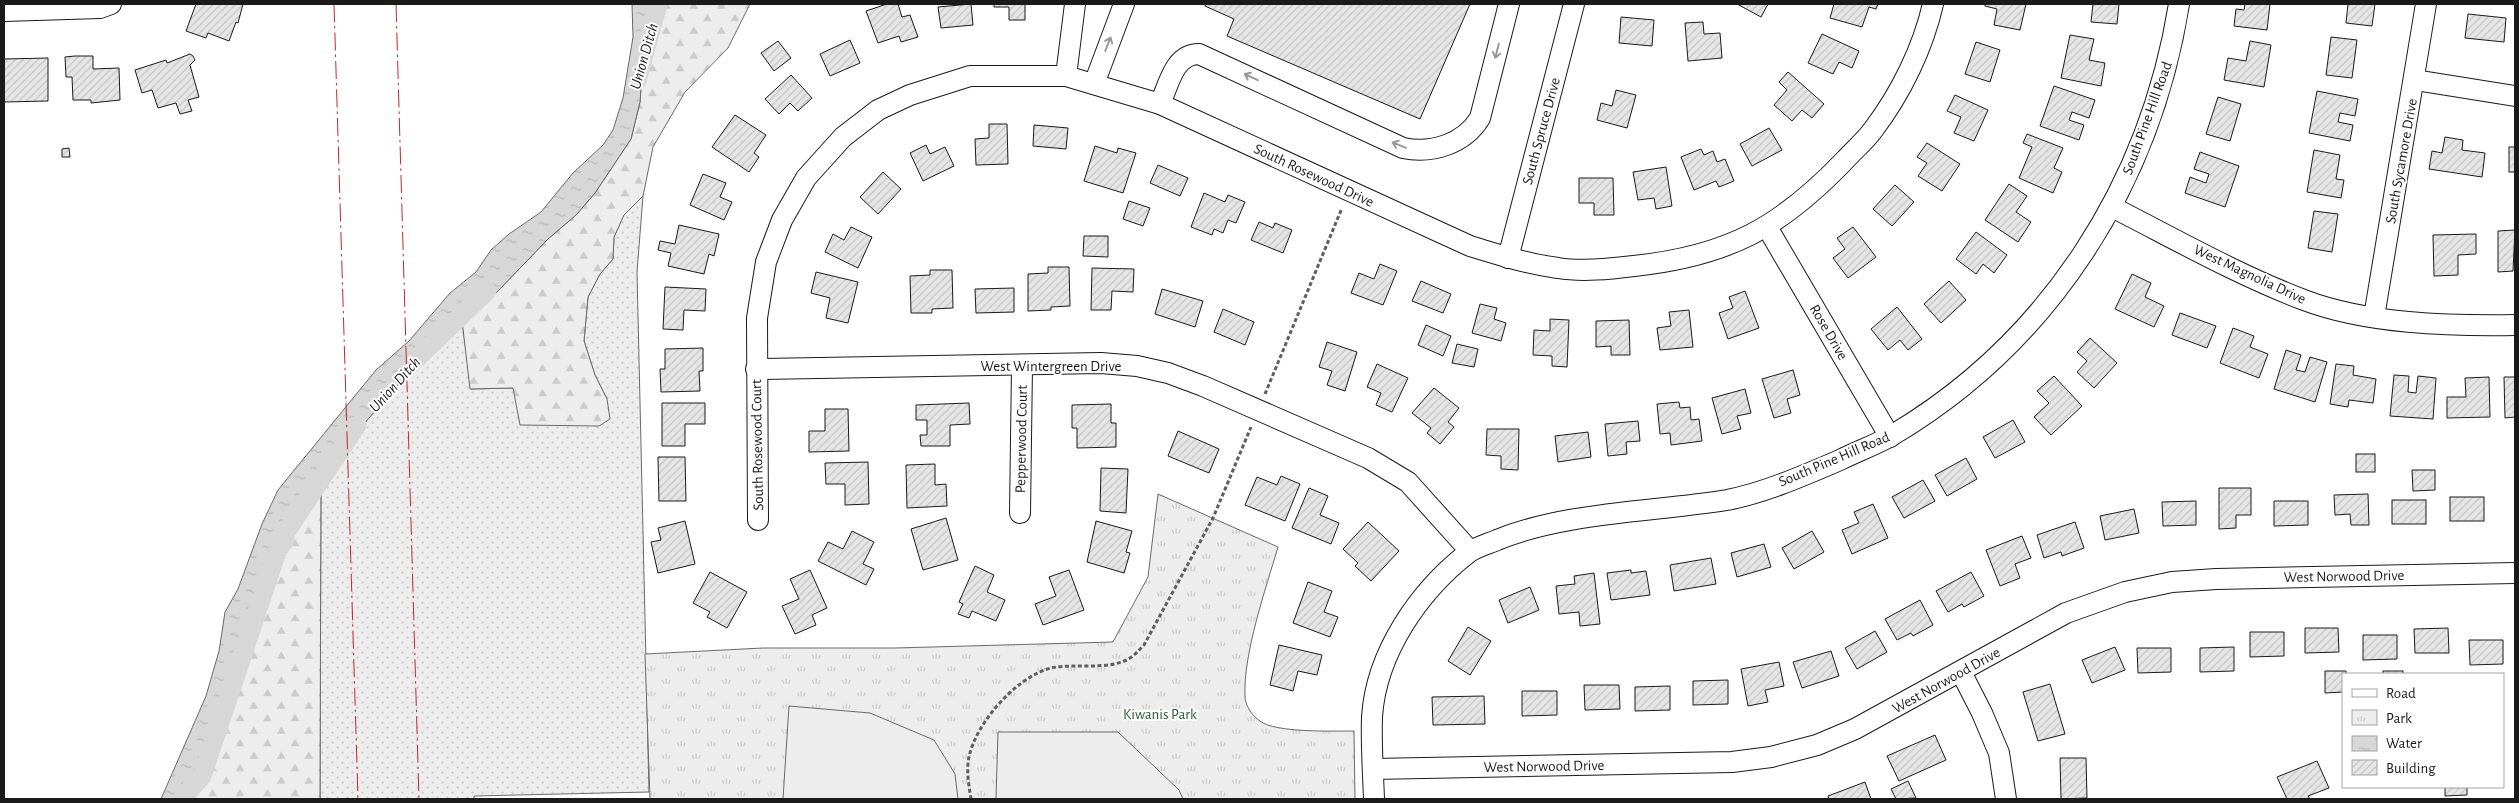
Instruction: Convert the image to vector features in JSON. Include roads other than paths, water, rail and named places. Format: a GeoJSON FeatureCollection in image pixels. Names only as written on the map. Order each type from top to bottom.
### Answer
{"type":"FeatureCollection","features":[{"type":"Feature","properties":{"kind":"street"},"geometry":{"type":"LineString","coordinates":[[4,11],[100,8],[111,4]]}},
{"type":"Feature","properties":{"kind":"street"},"geometry":{"type":"LineString","coordinates":[[1066,76],[1075,4]]}},
{"type":"Feature","properties":{"kind":"street"},"geometry":{"type":"LineString","coordinates":[[1094,84],[1124,4]]}},
{"type":"Feature","properties":{"kind":"street"},"geometry":{"type":"LineString","coordinates":[[1160,104],[1179,61],[1189,54],[1199,54],[1403,148],[1414,150],[1438,147],[1459,140],[1480,118],[1509,4]]}},
{"type":"Feature","properties":{"kind":"street","name":"South Spruce Drive"},"geometry":{"type":"LineString","coordinates":[[1508,258],[1574,4]]}},
{"type":"Feature","properties":{"kind":"street","name":"South Rosewood Drive"},"geometry":{"type":"LineString","coordinates":[[756,369],[756,318],[760,288],[769,253],[782,220],[806,178],[843,136],[878,110],[936,85],[970,76],[1066,76],[1160,104],[1470,246],[1508,258],[1560,268],[1613,268],[1675,261],[1726,247],[1767,226],[1819,186],[1873,131],[1901,87],[1929,22],[1933,4]]}},
{"type":"Feature","properties":{"kind":"street","name":"South Pine Hill Road"},"geometry":{"type":"LineString","coordinates":[[1374,799],[1372,716],[1378,682],[1398,632],[1420,599],[1470,551],[1518,532],[1587,518],[1730,499],[1804,476],[1890,436],[1964,385],[2033,322],[2070,275],[2112,207],[2139,151],[2167,71],[2179,4]]}},
{"type":"Feature","properties":{"kind":"street","name":"South Sycamore Drive"},"geometry":{"type":"LineString","coordinates":[[2374,317],[2415,80],[2426,4]]}},
{"type":"Feature","properties":{"kind":"street"},"geometry":{"type":"LineString","coordinates":[[2415,80],[2515,96]]}},
{"type":"Feature","properties":{"kind":"street","name":"West Magnolia Drive"},"geometry":{"type":"LineString","coordinates":[[2112,207],[2243,274],[2306,300],[2374,317],[2466,326],[2515,325]]}},
{"type":"Feature","properties":{"kind":"street","name":"Rose Drive"},"geometry":{"type":"LineString","coordinates":[[1767,226],[1890,436]]}},
{"type":"Feature","properties":{"kind":"street","name":"West Wintergreen Drive"},"geometry":{"type":"LineString","coordinates":[[756,369],[1022,366],[1100,363],[1137,366],[1168,373],[1368,458],[1408,482],[1470,551]]}},
{"type":"Feature","properties":{"kind":"street","name":"Pepperwood Court"},"geometry":{"type":"LineString","coordinates":[[1020,513],[1022,366]]}},
{"type":"Feature","properties":{"kind":"street","name":"South Rosewood Court"},"geometry":{"type":"LineString","coordinates":[[756,369],[758,520]]}},
{"type":"Feature","properties":{"kind":"street","name":"West Norwood Drive"},"geometry":{"type":"LineString","coordinates":[[1373,769],[1732,762],[1771,757],[1817,745],[1855,729],[2066,613],[2125,592],[2172,582],[2226,578],[2515,573]]}},
{"type":"Feature","properties":{"kind":"street"},"geometry":{"type":"LineString","coordinates":[[1961,672],[1982,712],[2000,754],[2006,799]]}},
{"type":"Feature","properties":{"kind":"water"},"geometry":{"type":"Polygon","coordinates":[[[632,4],[654,4],[644,44],[640,102],[631,139],[595,193],[576,215],[548,239],[495,294],[444,323],[421,358],[311,485],[294,508],[286,522],[243,629],[221,698],[185,797],[183,799],[161,799],[206,696],[219,651],[225,612],[238,589],[262,524],[278,490],[376,370],[409,341],[450,293],[476,272],[491,250],[509,234],[541,212],[573,173],[603,145],[613,130],[623,98],[633,37],[632,4]]]}},
{"type":"Feature","properties":{"kind":"waterway","name":"Union Ditch"},"geometry":{"type":"LineString","coordinates":[[637,80],[658,4]]}},
{"type":"Feature","properties":{"kind":"waterway","name":"Union Ditch"},"geometry":{"type":"LineString","coordinates":[[410,365],[487,291]]}},
{"type":"Feature","properties":{"kind":"waterway","name":"Union Ditch"},"geometry":{"type":"LineString","coordinates":[[182,799],[202,776],[278,549],[284,542],[286,532],[357,425]]}},
{"type":"Feature","properties":{"kind":"park label","name":"Kiwanis Park"},"geometry":{"type":"Point","coordinates":[1160,714]}}]}
